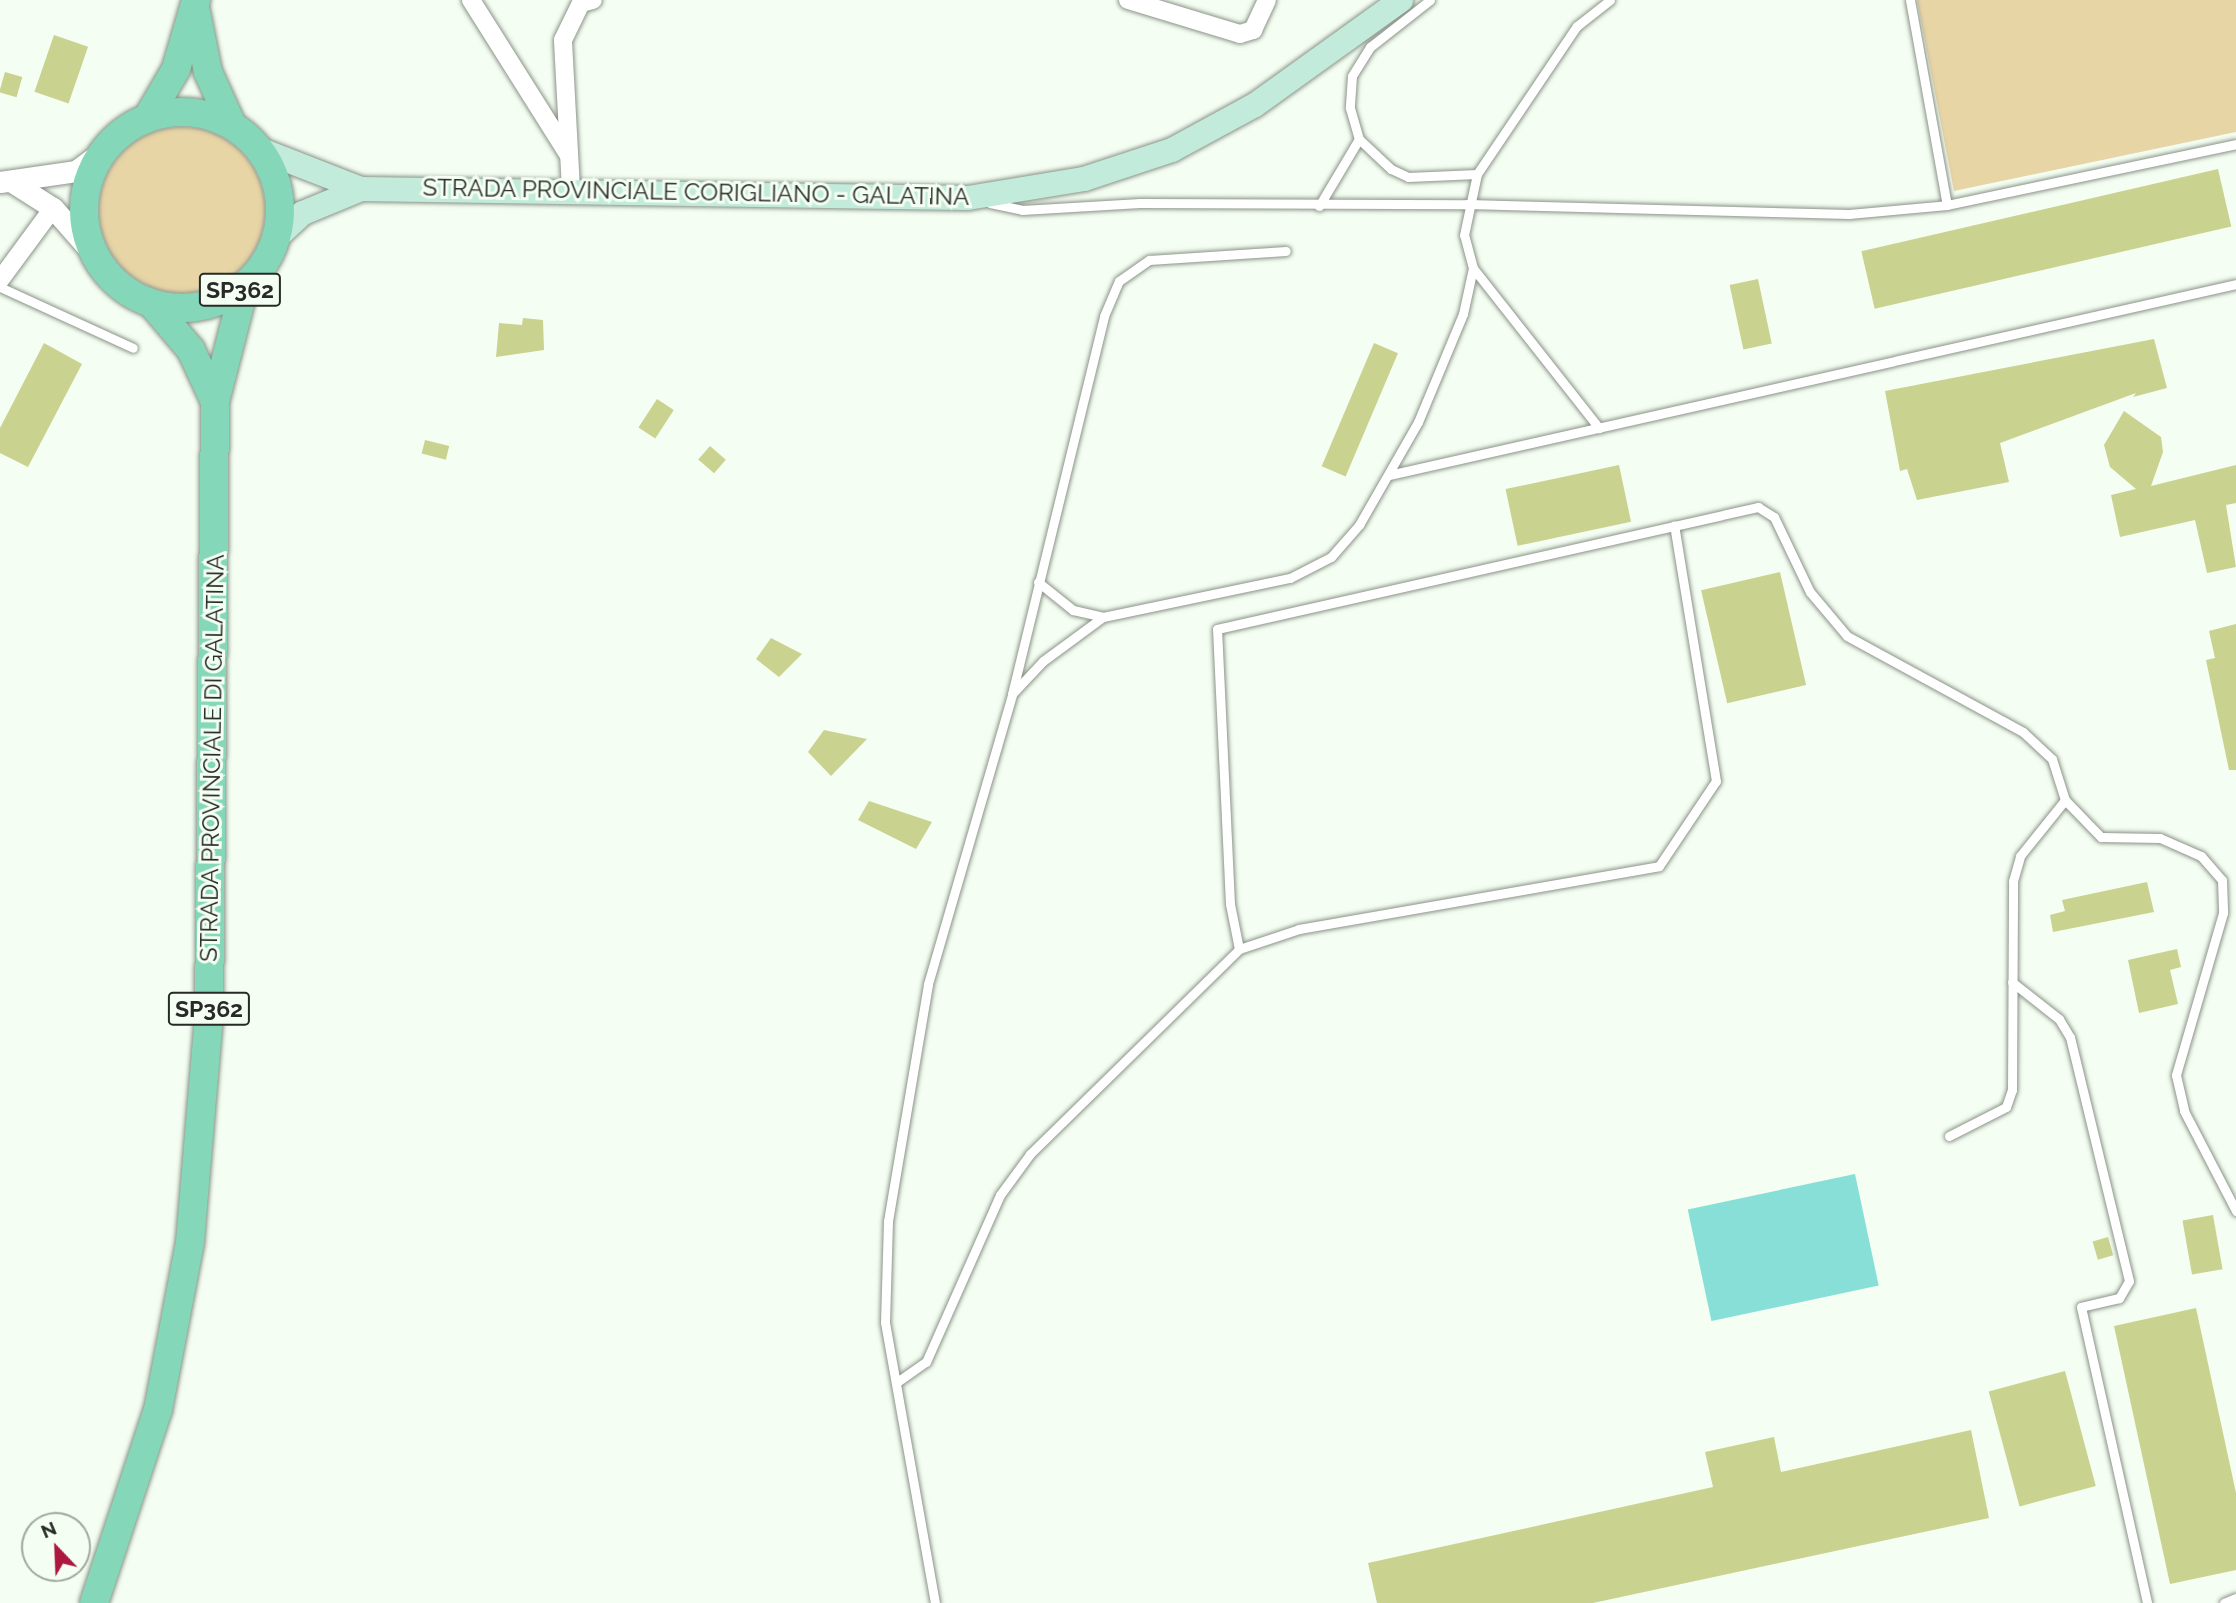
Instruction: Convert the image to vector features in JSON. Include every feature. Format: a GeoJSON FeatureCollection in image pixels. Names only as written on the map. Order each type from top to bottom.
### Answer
{"type":"FeatureCollection","features":[{"type":"Feature","properties":{"kind":"main road","name":"STRADA PROVINCIALE CORIGLIANO - GALATINA"},"geometry":{"type":"LineString","coordinates":[[261,150],[360,190],[571,189],[968,198],[1084,178],[1172,150],[1255,105],[1401,0]]}},
{"type":"Feature","properties":{"kind":"main road","name":"STRADA PROVINCIALE DI GALATINA"},"geometry":{"type":"LineString","coordinates":[[148,117],[195,113],[232,125],[261,150],[281,207],[277,237],[265,265],[244,288],[215,303],[184,309],[152,304],[118,285],[94,255],[83,200],[104,149],[148,117],[176,69],[196,4]]}},
{"type":"Feature","properties":{"kind":"main road","name":"STRADA PROVINCIALE DI GALATINA"},"geometry":{"type":"LineString","coordinates":[[196,4],[208,72],[232,125]]}},
{"type":"Feature","properties":{"kind":"main road","name":"STRADA PROVINCIALE CORIGLIANO - GALATINA"},"geometry":{"type":"LineString","coordinates":[[277,237],[303,214],[360,190]]}},
{"type":"Feature","properties":{"kind":"main road","name":"STRADA PROVINCIALE DI GALATINA"},"geometry":{"type":"LineString","coordinates":[[94,1603],[158,1410],[190,1242],[209,1017],[215,402],[244,288]]}},
{"type":"Feature","properties":{"kind":"main road","name":"STRADA PROVINCIALE DI GALATINA"},"geometry":{"type":"LineString","coordinates":[[152,304],[191,350],[215,402]]}},
{"type":"Feature","properties":{"kind":"street"},"geometry":{"type":"LineString","coordinates":[[471,0],[569,157]]}},
{"type":"Feature","properties":{"kind":"street"},"geometry":{"type":"LineString","coordinates":[[571,189],[563,40],[581,4],[593,0]]}},
{"type":"Feature","properties":{"kind":"street"},"geometry":{"type":"LineString","coordinates":[[1128,0],[1240,34],[1253,30],[1267,0]]}},
{"type":"Feature","properties":{"kind":"street"},"geometry":{"type":"LineString","coordinates":[[6,182],[76,171],[104,149]]}},
{"type":"Feature","properties":{"kind":"street"},"geometry":{"type":"LineString","coordinates":[[6,182],[53,208],[94,255]]}},
{"type":"Feature","properties":{"kind":"street"},"geometry":{"type":"LineString","coordinates":[[0,280],[53,208]]}},
{"type":"Feature","properties":{"kind":"lane"},"geometry":{"type":"LineString","coordinates":[[1430,0],[1370,47],[1352,76],[1350,108],[1359,139],[1369,153],[1408,177],[1477,174]]}},
{"type":"Feature","properties":{"kind":"lane"},"geometry":{"type":"LineString","coordinates":[[1599,428],[1473,268],[1464,235],[1467,204],[1477,174],[1577,26],[1610,0]]}},
{"type":"Feature","properties":{"kind":"lane"},"geometry":{"type":"LineString","coordinates":[[1910,0],[1947,205]]}},
{"type":"Feature","properties":{"kind":"lane"},"geometry":{"type":"LineString","coordinates":[[1319,206],[1359,139]]}},
{"type":"Feature","properties":{"kind":"lane"},"geometry":{"type":"LineString","coordinates":[[968,198],[1022,210],[1140,203],[1319,206],[1467,204],[1849,214],[1947,205],[2236,144]]}},
{"type":"Feature","properties":{"kind":"lane"},"geometry":{"type":"LineString","coordinates":[[935,1603],[885,1309],[888,1221],[906,1086],[928,984],[1012,695],[1104,316],[1119,281],[1149,260],[1286,251]]}},
{"type":"Feature","properties":{"kind":"lane"},"geometry":{"type":"LineString","coordinates":[[1012,695],[1043,661],[1103,617],[1290,578],[1331,557],[1389,475],[1463,314],[1473,268]]}},
{"type":"Feature","properties":{"kind":"lane"},"geometry":{"type":"LineString","coordinates":[[1389,475],[2236,284]]}},
{"type":"Feature","properties":{"kind":"lane"},"geometry":{"type":"LineString","coordinates":[[0,287],[133,348]]}},
{"type":"Feature","properties":{"kind":"lane"},"geometry":{"type":"LineString","coordinates":[[1239,949],[1230,904],[1217,629],[1758,507],[1774,517],[1810,592],[1847,636],[2023,732],[2052,760],[2065,800],[2101,837],[2160,838],[2201,856],[2222,880],[2223,913],[2176,1074],[2184,1111],[2236,1211]]}},
{"type":"Feature","properties":{"kind":"lane"},"geometry":{"type":"LineString","coordinates":[[897,1382],[926,1362],[1000,1195],[1030,1154],[1239,949],[1299,929],[1659,866],[1716,780],[1674,525]]}},
{"type":"Feature","properties":{"kind":"lane"},"geometry":{"type":"LineString","coordinates":[[1038,582],[1073,610],[1103,617]]}},
{"type":"Feature","properties":{"kind":"lane"},"geometry":{"type":"LineString","coordinates":[[1949,1136],[2006,1107],[2012,1090],[2013,881],[2020,856],[2065,800]]}},
{"type":"Feature","properties":{"kind":"lane"},"geometry":{"type":"LineString","coordinates":[[2012,982],[2059,1019],[2070,1037],[2129,1280],[2119,1298],[2081,1307],[2147,1603]]}},
{"type":"Feature","properties":{"kind":"lane"},"geometry":{"type":"LineString","coordinates":[[2224,1603],[2236,1598]]}},
{"type":"Feature","properties":{"kind":"shaded area"},"geometry":{"type":"Polygon","coordinates":[[[1917,0],[2236,0],[2236,132],[1954,191],[1917,0]]]}},
{"type":"Feature","properties":{"kind":"shaded area"},"geometry":{"type":"Polygon","coordinates":[[[182,127],[214,134],[228,141],[240,152],[251,164],[258,178],[265,210],[258,242],[251,256],[240,268],[228,279],[214,286],[182,293],[150,286],[136,279],[124,268],[113,256],[106,242],[99,210],[106,178],[113,164],[124,152],[136,141],[150,134],[182,127]]]}},
{"type":"Feature","properties":{"kind":"water"},"geometry":{"type":"Polygon","coordinates":[[[1855,1174],[1879,1286],[1711,1321],[1688,1210],[1855,1174]]]}},
{"type":"Feature","properties":{"kind":"building"},"geometry":{"type":"Polygon","coordinates":[[[54,35],[88,47],[69,103],[34,92],[54,35]]]}},
{"type":"Feature","properties":{"kind":"building"},"geometry":{"type":"Polygon","coordinates":[[[5,72],[22,77],[17,97],[0,92],[5,72]]]}},
{"type":"Feature","properties":{"kind":"building"},"geometry":{"type":"Polygon","coordinates":[[[2218,169],[2231,226],[1875,309],[1861,251],[2218,169]]]}},
{"type":"Feature","properties":{"kind":"building"},"geometry":{"type":"Polygon","coordinates":[[[1758,279],[1772,344],[1743,350],[1730,285],[1758,279]]]}},
{"type":"Feature","properties":{"kind":"building"},"geometry":{"type":"Polygon","coordinates":[[[523,318],[543,320],[544,350],[496,357],[499,323],[522,325],[523,318]]]}},
{"type":"Feature","properties":{"kind":"building"},"geometry":{"type":"Polygon","coordinates":[[[2154,339],[2167,388],[2133,397],[2136,393],[2000,443],[2009,482],[1917,500],[1907,469],[1900,471],[1885,391],[2154,339]]]}},
{"type":"Feature","properties":{"kind":"building"},"geometry":{"type":"Polygon","coordinates":[[[44,343],[82,364],[28,467],[0,453],[0,428],[44,343]]]}},
{"type":"Feature","properties":{"kind":"building"},"geometry":{"type":"Polygon","coordinates":[[[1374,343],[1398,353],[1346,477],[1322,466],[1374,343]]]}},
{"type":"Feature","properties":{"kind":"building"},"geometry":{"type":"Polygon","coordinates":[[[657,399],[674,410],[655,438],[638,428],[657,399]]]}},
{"type":"Feature","properties":{"kind":"building"},"geometry":{"type":"Polygon","coordinates":[[[2124,411],[2161,437],[2163,452],[2151,486],[2236,465],[2236,503],[2226,505],[2236,567],[2207,573],[2195,520],[2120,537],[2111,495],[2136,489],[2110,467],[2104,445],[2124,411]]]}},
{"type":"Feature","properties":{"kind":"building"},"geometry":{"type":"Polygon","coordinates":[[[425,440],[449,446],[446,460],[422,454],[425,440]]]}},
{"type":"Feature","properties":{"kind":"building"},"geometry":{"type":"Polygon","coordinates":[[[710,446],[726,460],[714,473],[698,460],[710,446]]]}},
{"type":"Feature","properties":{"kind":"building"},"geometry":{"type":"Polygon","coordinates":[[[1619,465],[1631,522],[1518,546],[1506,489],[1619,465]]]}},
{"type":"Feature","properties":{"kind":"building"},"geometry":{"type":"Polygon","coordinates":[[[1780,572],[1806,685],[1727,703],[1701,590],[1780,572]]]}},
{"type":"Feature","properties":{"kind":"building"},"geometry":{"type":"Polygon","coordinates":[[[2236,624],[2236,770],[2229,770],[2206,660],[2215,658],[2209,631],[2236,624]]]}},
{"type":"Feature","properties":{"kind":"building"},"geometry":{"type":"Polygon","coordinates":[[[771,638],[802,654],[779,677],[756,659],[771,638]]]}},
{"type":"Feature","properties":{"kind":"building"},"geometry":{"type":"Polygon","coordinates":[[[824,730],[867,739],[831,776],[808,752],[824,730]]]}},
{"type":"Feature","properties":{"kind":"building"},"geometry":{"type":"Polygon","coordinates":[[[869,801],[932,822],[916,849],[858,820],[869,801]]]}},
{"type":"Feature","properties":{"kind":"building"},"geometry":{"type":"Polygon","coordinates":[[[2147,882],[2154,912],[2053,932],[2050,915],[2065,911],[2062,900],[2147,882]]]}},
{"type":"Feature","properties":{"kind":"building"},"geometry":{"type":"Polygon","coordinates":[[[2177,949],[2181,967],[2170,970],[2178,1004],[2139,1013],[2128,960],[2177,949]]]}},
{"type":"Feature","properties":{"kind":"building"},"geometry":{"type":"Polygon","coordinates":[[[2213,1215],[2223,1269],[2192,1275],[2182,1220],[2213,1215]]]}},
{"type":"Feature","properties":{"kind":"building"},"geometry":{"type":"Polygon","coordinates":[[[2108,1237],[2113,1255],[2098,1260],[2093,1241],[2108,1237]]]}},
{"type":"Feature","properties":{"kind":"building"},"geometry":{"type":"Polygon","coordinates":[[[2196,1308],[2236,1493],[2236,1570],[2170,1584],[2114,1326],[2196,1308]]]}},
{"type":"Feature","properties":{"kind":"building"},"geometry":{"type":"Polygon","coordinates":[[[2065,1371],[2096,1486],[2019,1506],[1989,1391],[2065,1371]]]}},
{"type":"Feature","properties":{"kind":"building"},"geometry":{"type":"Polygon","coordinates":[[[1971,1430],[1989,1518],[1593,1603],[1377,1603],[1368,1563],[1713,1487],[1705,1452],[1774,1437],[1781,1472],[1971,1430]]]}}]}
